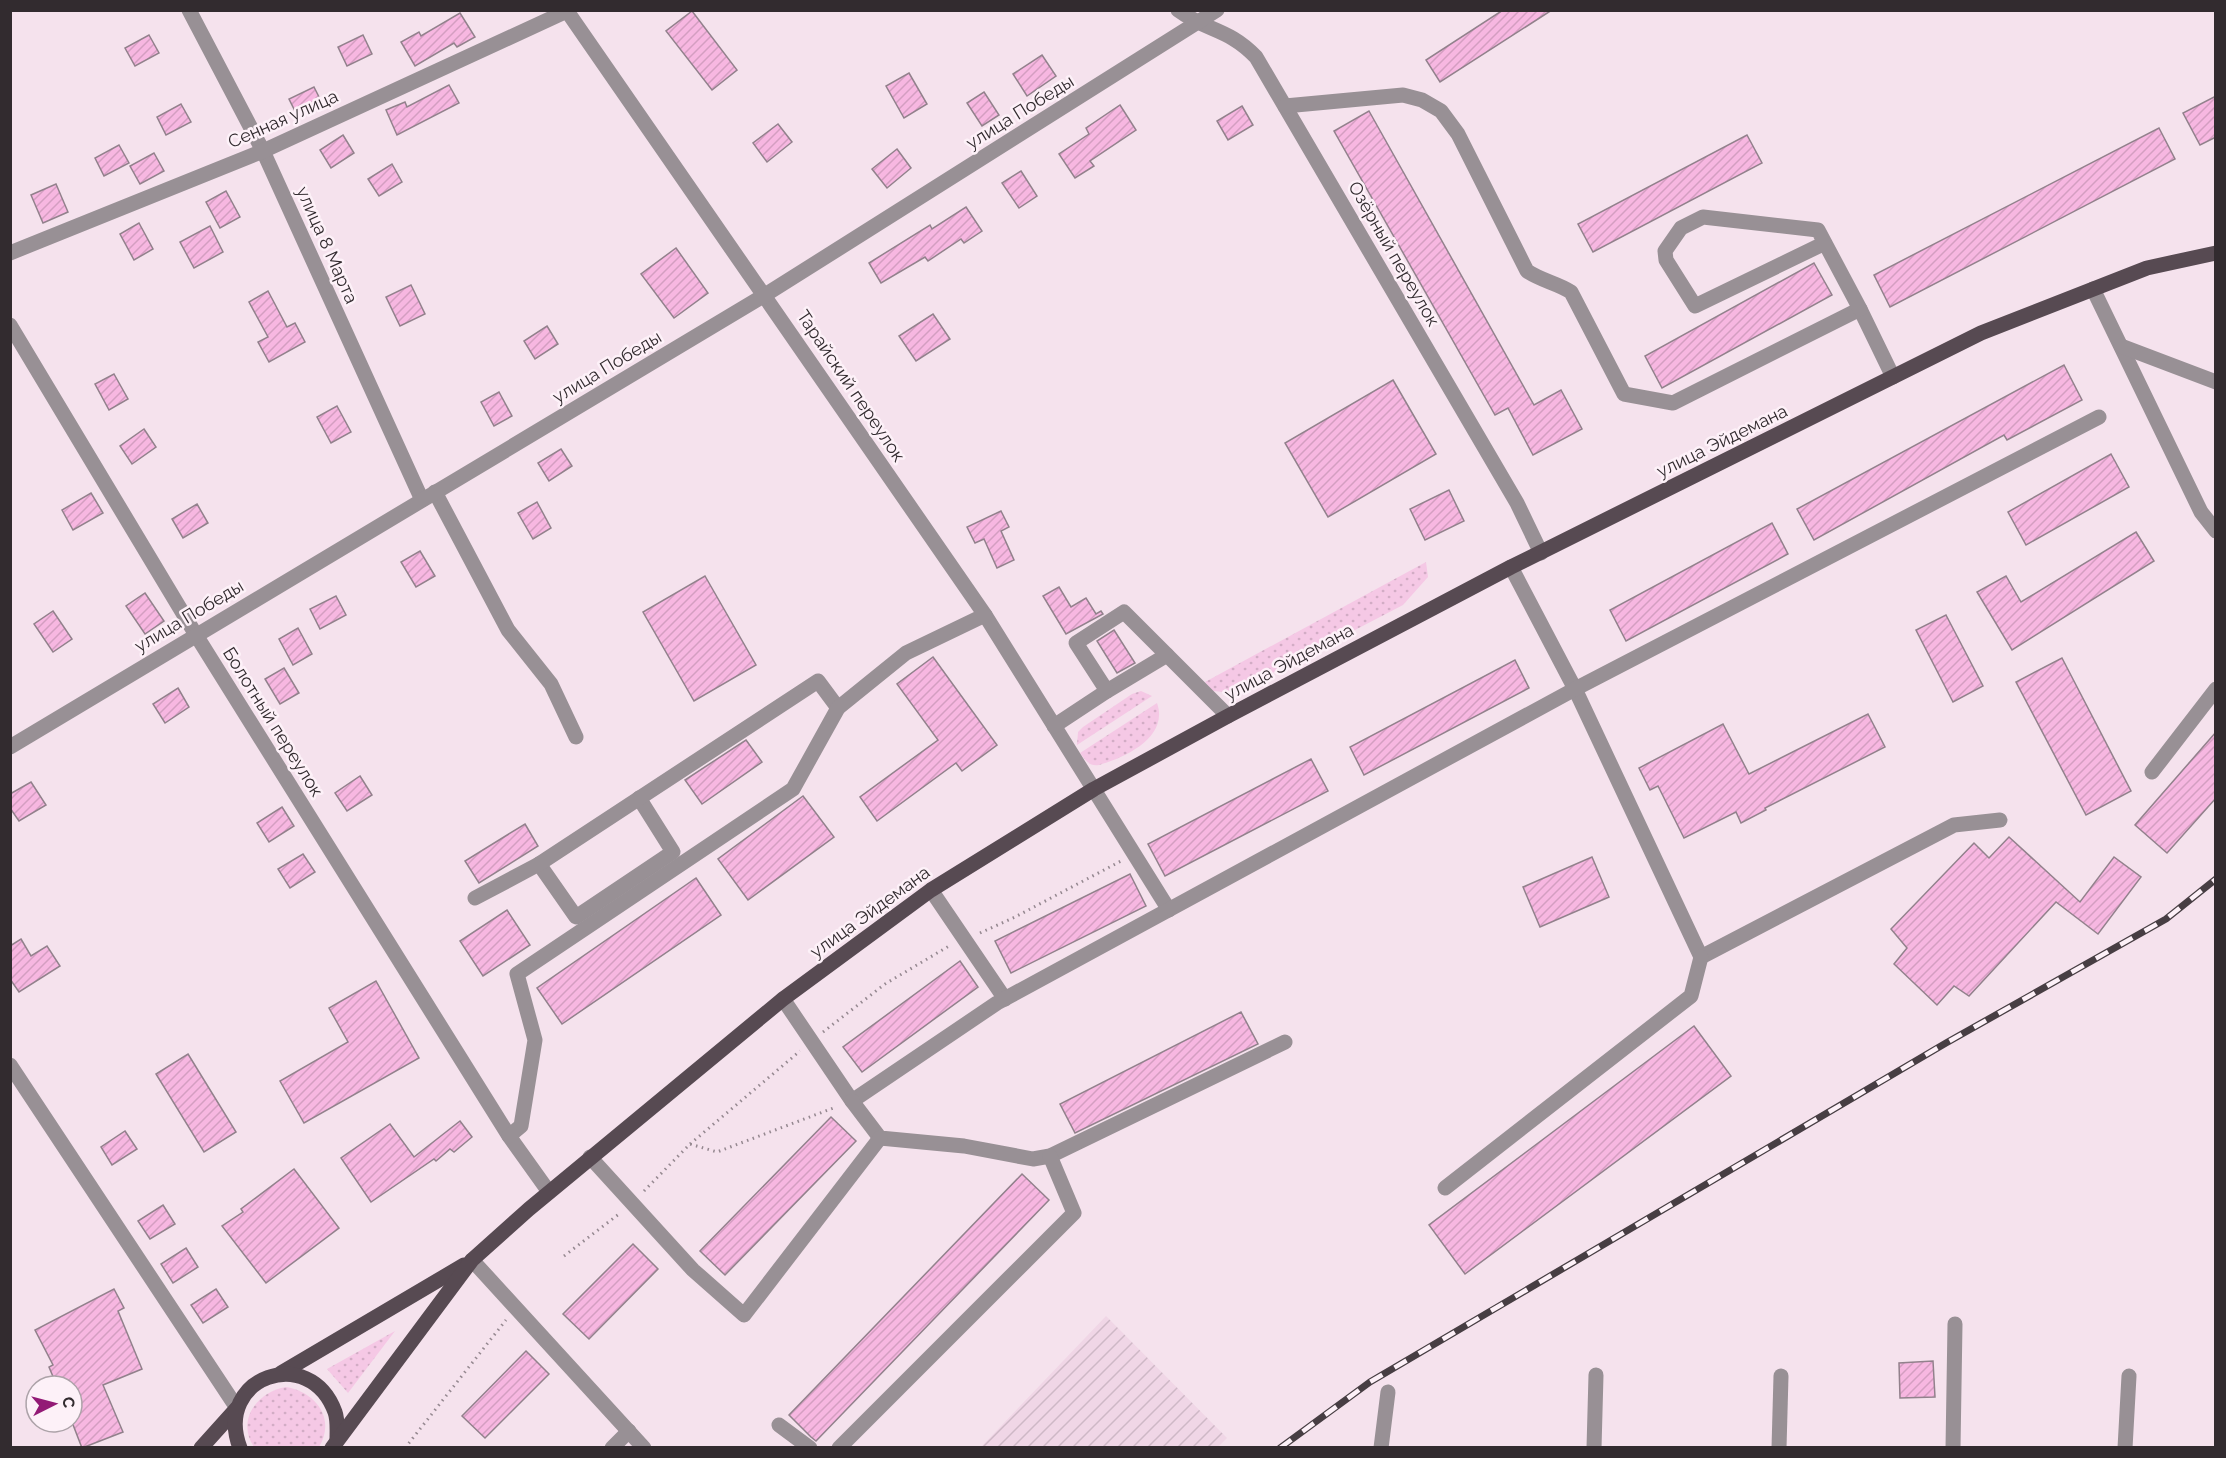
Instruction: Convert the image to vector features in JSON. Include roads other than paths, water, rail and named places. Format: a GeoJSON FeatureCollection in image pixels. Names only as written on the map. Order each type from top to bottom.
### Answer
{"type":"FeatureCollection","features":[{"type":"Feature","properties":{"kind":"main road","name":"улица Эйдемана"},"geometry":{"type":"LineString","coordinates":[[472,1260],[590,1157],[783,999],[931,890],[1094,789],[1511,567],[1981,333],[2147,268],[2216,253]]}},
{"type":"Feature","properties":{"kind":"main road"},"geometry":{"type":"LineString","coordinates":[[201,1448],[237,1408],[247,1391],[261,1379],[281,1373],[472,1260]]}},
{"type":"Feature","properties":{"kind":"main road"},"geometry":{"type":"LineString","coordinates":[[335,1444],[472,1260]]}},
{"type":"Feature","properties":{"kind":"main road"},"geometry":{"type":"LineString","coordinates":[[281,1373],[305,1377],[324,1390],[336,1414],[335,1444]]}},
{"type":"Feature","properties":{"kind":"main road"},"geometry":{"type":"LineString","coordinates":[[237,1408],[234,1432],[240,1448]]}},
{"type":"Feature","properties":{"kind":"street","name":"улица 8 Марта"},"geometry":{"type":"LineString","coordinates":[[189,10],[263,150],[428,496],[508,630],[551,684],[576,737]]}},
{"type":"Feature","properties":{"kind":"street","name":"Сенная улица"},"geometry":{"type":"LineString","coordinates":[[10,253],[263,150],[567,10]]}},
{"type":"Feature","properties":{"kind":"street","name":"Тарайский переулок"},"geometry":{"type":"LineString","coordinates":[[567,10],[985,615],[1169,910]]}},
{"type":"Feature","properties":{"kind":"street","name":"Озёрный переулок"},"geometry":{"type":"LineString","coordinates":[[1178,10],[1196,23],[1227,33],[1241,41],[1256,57],[1517,503],[1541,553]]}},
{"type":"Feature","properties":{"kind":"street","name":"улица Победы"},"geometry":{"type":"LineString","coordinates":[[10,747],[765,295],[1217,10]]}},
{"type":"Feature","properties":{"kind":"street"},"geometry":{"type":"LineString","coordinates":[[1285,106],[1403,95],[1422,100],[1441,111],[1458,134],[1527,271],[1542,282],[1559,285],[1571,292],[1624,394],[1673,403],[1860,309]]}},
{"type":"Feature","properties":{"kind":"street"},"geometry":{"type":"LineString","coordinates":[[1825,243],[1695,306],[1666,260],[1665,250],[1681,228],[1703,217],[1818,230],[1825,243],[1860,309],[1893,377]]}},
{"type":"Feature","properties":{"kind":"street"},"geometry":{"type":"LineString","coordinates":[[2093,289],[2201,512],[2216,531]]}},
{"type":"Feature","properties":{"kind":"street","name":"Болотный переулок"},"geometry":{"type":"LineString","coordinates":[[10,325],[196,635],[508,1136],[549,1192]]}},
{"type":"Feature","properties":{"kind":"street"},"geometry":{"type":"LineString","coordinates":[[2121,346],[2216,382]]}},
{"type":"Feature","properties":{"kind":"street"},"geometry":{"type":"LineString","coordinates":[[852,1101],[1005,999],[1575,689],[2098,417]]}},
{"type":"Feature","properties":{"kind":"street"},"geometry":{"type":"LineString","coordinates":[[1445,1188],[1691,996],[1701,957],[1575,689],[1511,567]]}},
{"type":"Feature","properties":{"kind":"street"},"geometry":{"type":"LineString","coordinates":[[1107,691],[1076,643],[1124,612],[1228,717]]}},
{"type":"Feature","properties":{"kind":"street"},"geometry":{"type":"LineString","coordinates":[[508,1136],[521,1126],[535,1040],[517,974],[793,789],[838,708],[906,653],[985,615]]}},
{"type":"Feature","properties":{"kind":"street"},"geometry":{"type":"LineString","coordinates":[[1054,726],[1167,655]]}},
{"type":"Feature","properties":{"kind":"street"},"geometry":{"type":"LineString","coordinates":[[475,898],[539,864],[818,681],[838,708]]}},
{"type":"Feature","properties":{"kind":"street"},"geometry":{"type":"LineString","coordinates":[[2152,771],[2216,689]]}},
{"type":"Feature","properties":{"kind":"street"},"geometry":{"type":"LineString","coordinates":[[539,864],[576,917],[673,852],[639,798]]}},
{"type":"Feature","properties":{"kind":"street"},"geometry":{"type":"LineString","coordinates":[[1701,957],[1954,825],[2000,820]]}},
{"type":"Feature","properties":{"kind":"street"},"geometry":{"type":"LineString","coordinates":[[931,890],[1005,999]]}},
{"type":"Feature","properties":{"kind":"street"},"geometry":{"type":"LineString","coordinates":[[783,999],[880,1138],[964,1146],[1033,1159],[1050,1156],[1284,1042]]}},
{"type":"Feature","properties":{"kind":"street"},"geometry":{"type":"LineString","coordinates":[[10,1065],[237,1408]]}},
{"type":"Feature","properties":{"kind":"street"},"geometry":{"type":"LineString","coordinates":[[590,1157],[693,1270],[744,1315],[880,1138]]}},
{"type":"Feature","properties":{"kind":"street"},"geometry":{"type":"LineString","coordinates":[[839,1448],[1074,1214],[1050,1156]]}},
{"type":"Feature","properties":{"kind":"street"},"geometry":{"type":"LineString","coordinates":[[472,1260],[644,1448]]}},
{"type":"Feature","properties":{"kind":"street"},"geometry":{"type":"LineString","coordinates":[[1953,1448],[1955,1324]]}},
{"type":"Feature","properties":{"kind":"street"},"geometry":{"type":"LineString","coordinates":[[1594,1448],[1596,1375]]}},
{"type":"Feature","properties":{"kind":"street"},"geometry":{"type":"LineString","coordinates":[[1779,1448],[1781,1376]]}},
{"type":"Feature","properties":{"kind":"street"},"geometry":{"type":"LineString","coordinates":[[2125,1448],[2129,1376]]}},
{"type":"Feature","properties":{"kind":"street"},"geometry":{"type":"LineString","coordinates":[[1381,1448],[1389,1392]]}},
{"type":"Feature","properties":{"kind":"street"},"geometry":{"type":"LineString","coordinates":[[779,1425],[810,1448]]}},
{"type":"Feature","properties":{"kind":"street"},"geometry":{"type":"LineString","coordinates":[[612,1448],[628,1431]]}},
{"type":"Feature","properties":{"kind":"railway"},"geometry":{"type":"LineString","coordinates":[[1280,1448],[1370,1382],[1946,1043],[2166,919],[2216,879]]}}]}
